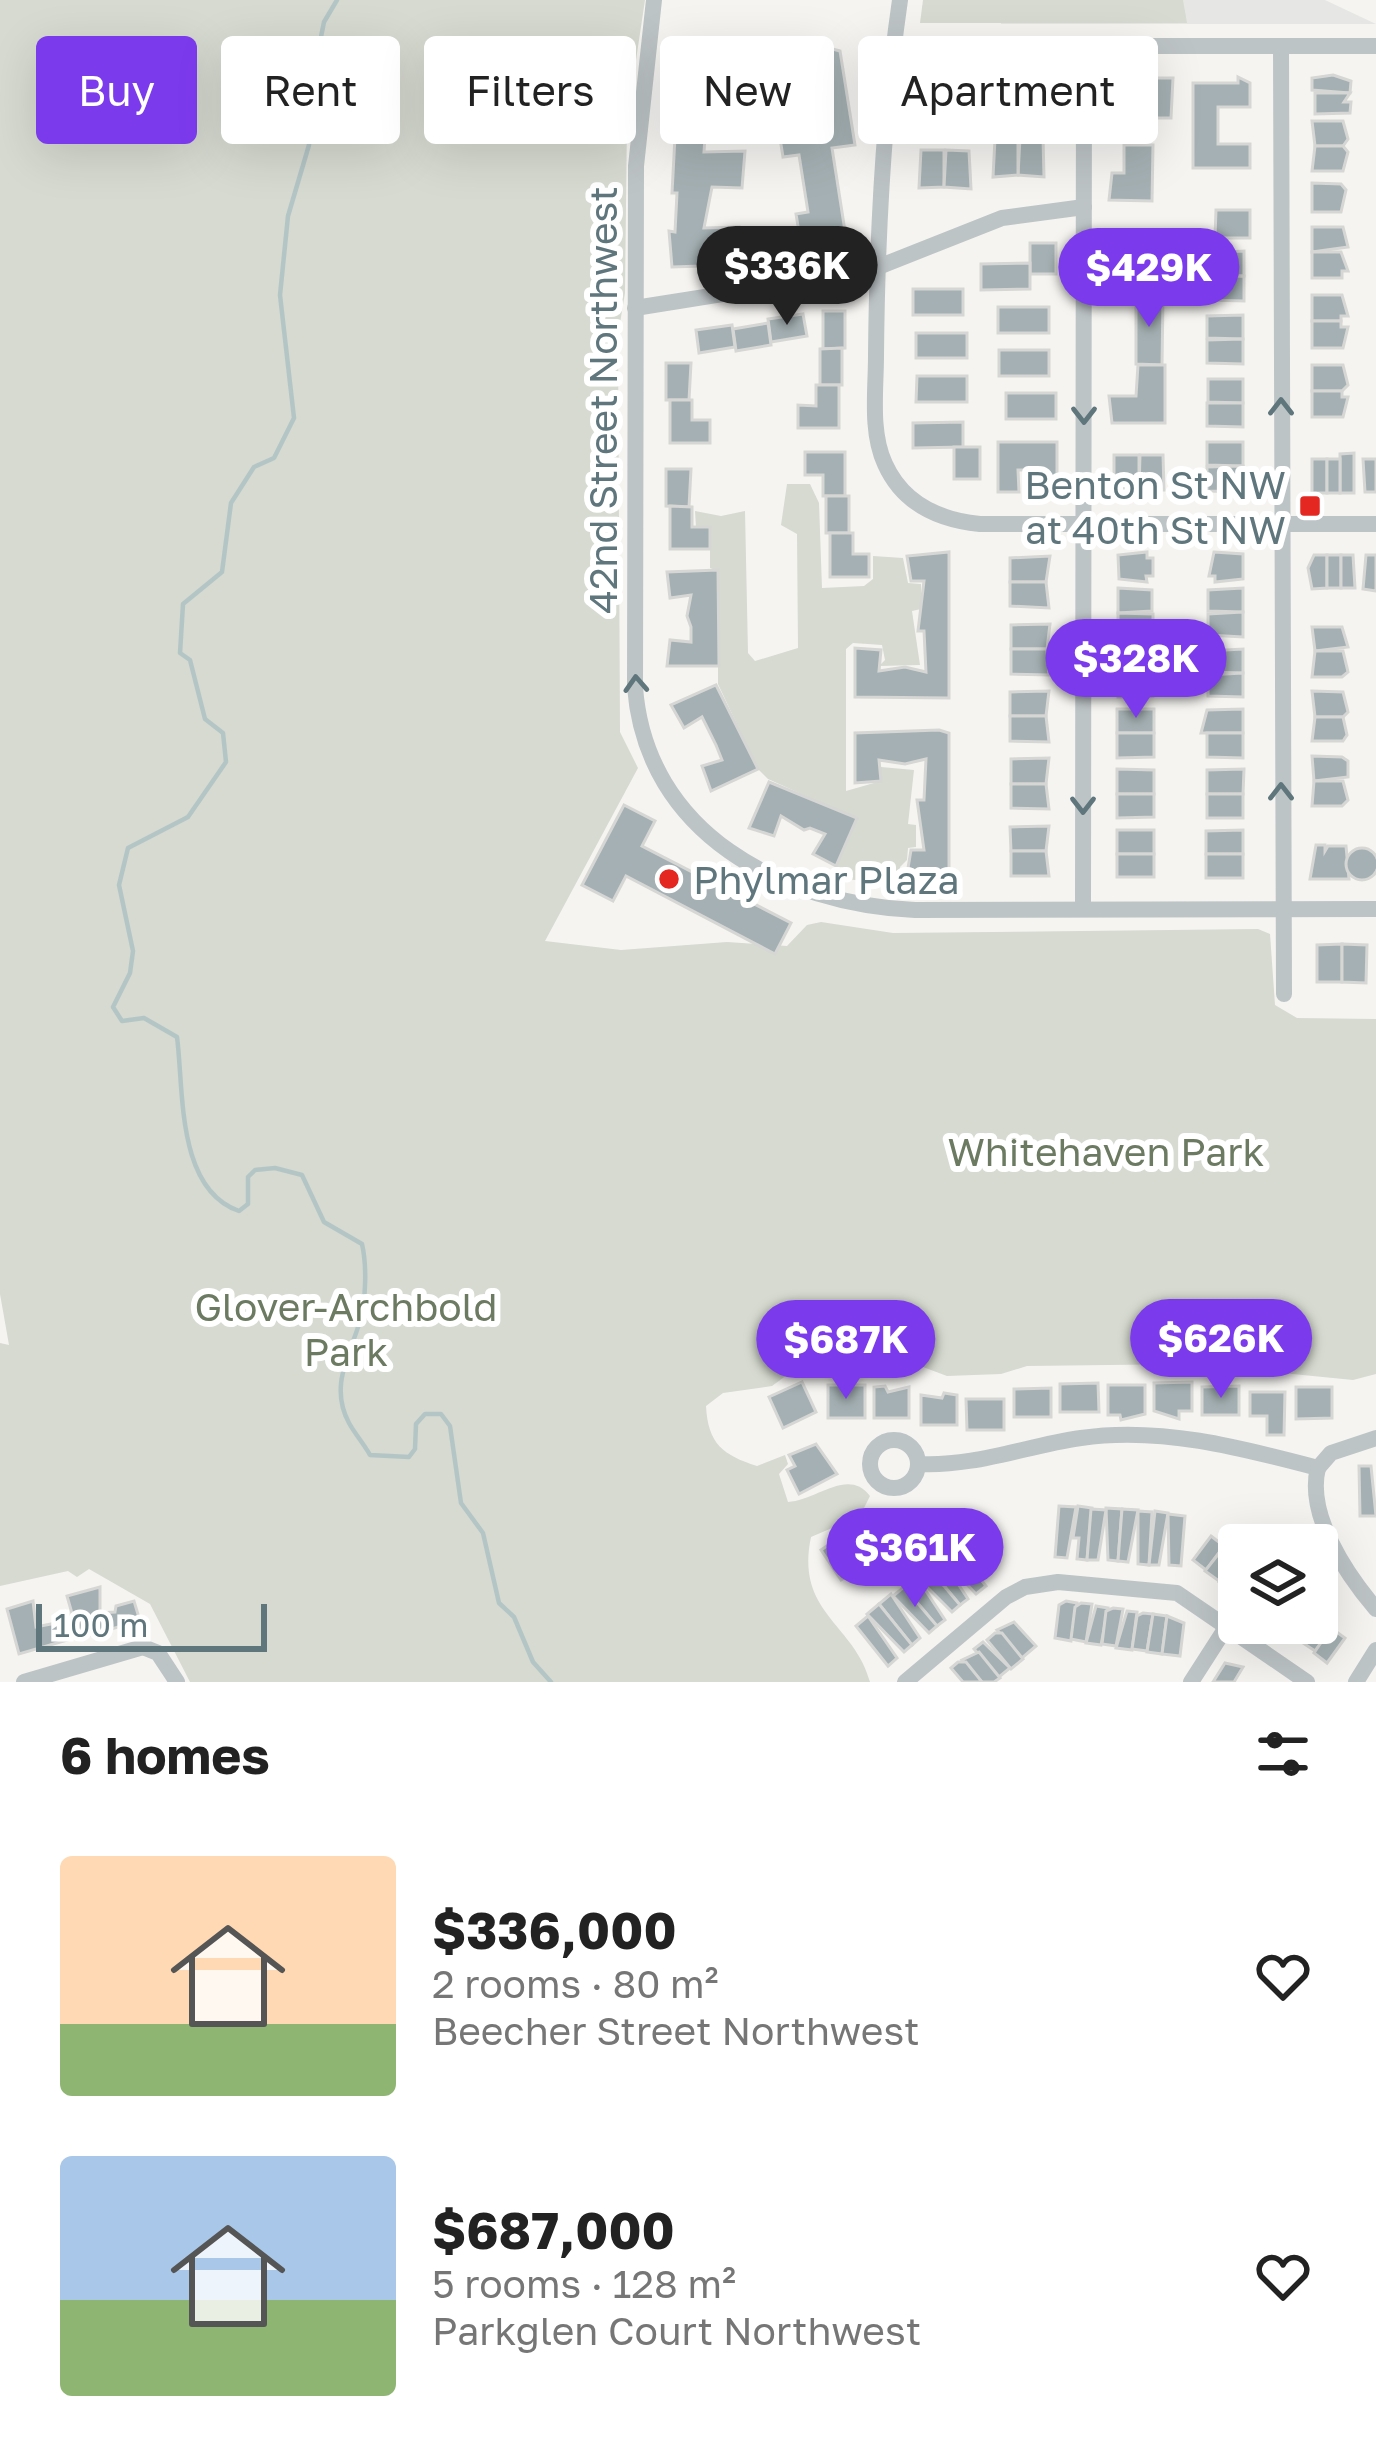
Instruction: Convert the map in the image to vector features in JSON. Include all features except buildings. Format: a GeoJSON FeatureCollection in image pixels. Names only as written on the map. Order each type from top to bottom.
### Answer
{"type":"FeatureCollection","features":[{"type":"Feature","properties":{"kind":"street","name":"42nd Street Northwest"},"geometry":{"type":"LineString","coordinates":[[653,0],[637,132],[636,696],[649,746],[672,794],[729,854],[814,895],[897,909],[1376,909]]}},
{"type":"Feature","properties":{"kind":"street"},"geometry":{"type":"LineString","coordinates":[[895,36],[900,0]]}},
{"type":"Feature","properties":{"kind":"street"},"geometry":{"type":"LineString","coordinates":[[1158,46],[1376,46]]}},
{"type":"Feature","properties":{"kind":"street"},"geometry":{"type":"LineString","coordinates":[[1281,46],[1284,994]]}},
{"type":"Feature","properties":{"kind":"street"},"geometry":{"type":"LineString","coordinates":[[886,144],[878,268],[876,422],[881,454],[894,480],[936,515],[980,524],[1376,524]]}},
{"type":"Feature","properties":{"kind":"street"},"geometry":{"type":"LineString","coordinates":[[1083,909],[1084,144]]}},
{"type":"Feature","properties":{"kind":"street"},"geometry":{"type":"LineString","coordinates":[[635,308],[878,268],[1002,218],[1084,208]]}},
{"type":"Feature","properties":{"kind":"street"},"geometry":{"type":"LineString","coordinates":[[918,1464],[979,1461],[1075,1438],[1135,1434],[1195,1440],[1318,1468]]}},
{"type":"Feature","properties":{"kind":"street"},"geometry":{"type":"LineString","coordinates":[[1376,1438],[1331,1453],[1318,1468],[1316,1489],[1329,1534],[1376,1609]]}},
{"type":"Feature","properties":{"kind":"street"},"geometry":{"type":"LineString","coordinates":[[905,1682],[1006,1597],[1036,1583],[1169,1590],[1218,1620]]}},
{"type":"Feature","properties":{"kind":"street"},"geometry":{"type":"LineString","coordinates":[[1191,1682],[1218,1640]]}},
{"type":"Feature","properties":{"kind":"street"},"geometry":{"type":"LineString","coordinates":[[1253,1644],[1307,1682]]}},
{"type":"Feature","properties":{"kind":"street"},"geometry":{"type":"LineString","coordinates":[[24,1682],[143,1647],[158,1652],[177,1682]]}},
{"type":"Feature","properties":{"kind":"street"},"geometry":{"type":"LineString","coordinates":[[1356,1682],[1376,1650]]}},
{"type":"Feature","properties":{"kind":"shaded area"},"geometry":{"type":"Polygon","coordinates":[[[1000,0],[1325,0],[1376,24],[1001,24],[1000,0]]]}},
{"type":"Feature","properties":{"kind":"green space","name":"Glover-Archbold Park"},"geometry":{"type":"Polygon","coordinates":[[[0,0],[645,0],[636,60],[636,36],[424,36],[424,144],[627,144],[625,293],[618,335],[620,732],[638,768],[545,941],[621,950],[727,942],[787,946],[807,925],[821,922],[893,933],[1258,929],[1270,934],[1275,1005],[1297,1018],[1376,1019],[1376,1374],[1353,1380],[1190,1364],[1027,1366],[1001,1374],[947,1376],[923,1367],[892,1374],[838,1362],[791,1372],[772,1386],[723,1393],[706,1406],[714,1439],[726,1452],[757,1466],[785,1455],[788,1464],[779,1474],[788,1502],[842,1485],[861,1488],[870,1496],[860,1516],[811,1537],[808,1563],[818,1601],[852,1645],[870,1682],[190,1682],[150,1604],[89,1569],[77,1577],[68,1571],[0,1586],[0,1343],[9,1345],[0,1294],[0,0]]]}},
{"type":"Feature","properties":{"kind":"green space"},"geometry":{"type":"Polygon","coordinates":[[[923,0],[1183,0],[1187,23],[920,23],[923,0]]]}},
{"type":"Feature","properties":{"kind":"green space"},"geometry":{"type":"Polygon","coordinates":[[[787,484],[810,484],[819,503],[822,588],[864,586],[873,579],[873,556],[903,558],[908,583],[921,584],[921,609],[912,611],[920,665],[879,666],[885,660],[882,645],[853,643],[846,649],[846,791],[881,781],[881,767],[914,770],[908,824],[916,825],[916,847],[908,848],[907,860],[900,867],[902,881],[922,881],[923,889],[832,877],[857,819],[768,779],[758,769],[718,684],[718,571],[710,568],[710,527],[696,527],[695,511],[721,516],[745,511],[748,653],[755,661],[798,648],[797,534],[781,525],[787,484]]]}},
{"type":"Feature","properties":{"kind":"waterway"},"geometry":{"type":"LineString","coordinates":[[337,0],[324,22],[309,96],[309,145],[288,216],[280,295],[294,418],[274,458],[254,467],[231,503],[222,572],[183,604],[180,653],[190,660],[205,719],[223,733],[226,762],[188,817],[128,848],[119,885],[133,951],[130,973],[113,1007],[122,1021],[144,1018],[177,1037],[187,1136],[204,1182],[219,1199],[239,1211],[248,1204],[248,1177],[255,1170],[275,1168],[302,1175],[324,1222],[362,1244],[364,1303],[341,1383],[349,1423],[370,1455],[409,1457],[415,1449],[416,1424],[425,1414],[441,1414],[450,1426],[461,1503],[483,1533],[499,1603],[514,1617],[533,1662],[551,1682]]}},
{"type":"Feature","properties":{"kind":"place","name":"Benton St NW at 40th St NW"},"geometry":{"type":"Point","coordinates":[1310,506]}},
{"type":"Feature","properties":{"kind":"place","name":"Phylmar Plaza"},"geometry":{"type":"Point","coordinates":[669,879]}},
{"type":"Feature","properties":{"kind":"park label","name":"Whitehaven Park"},"geometry":{"type":"Point","coordinates":[1106,1151]}}]}
